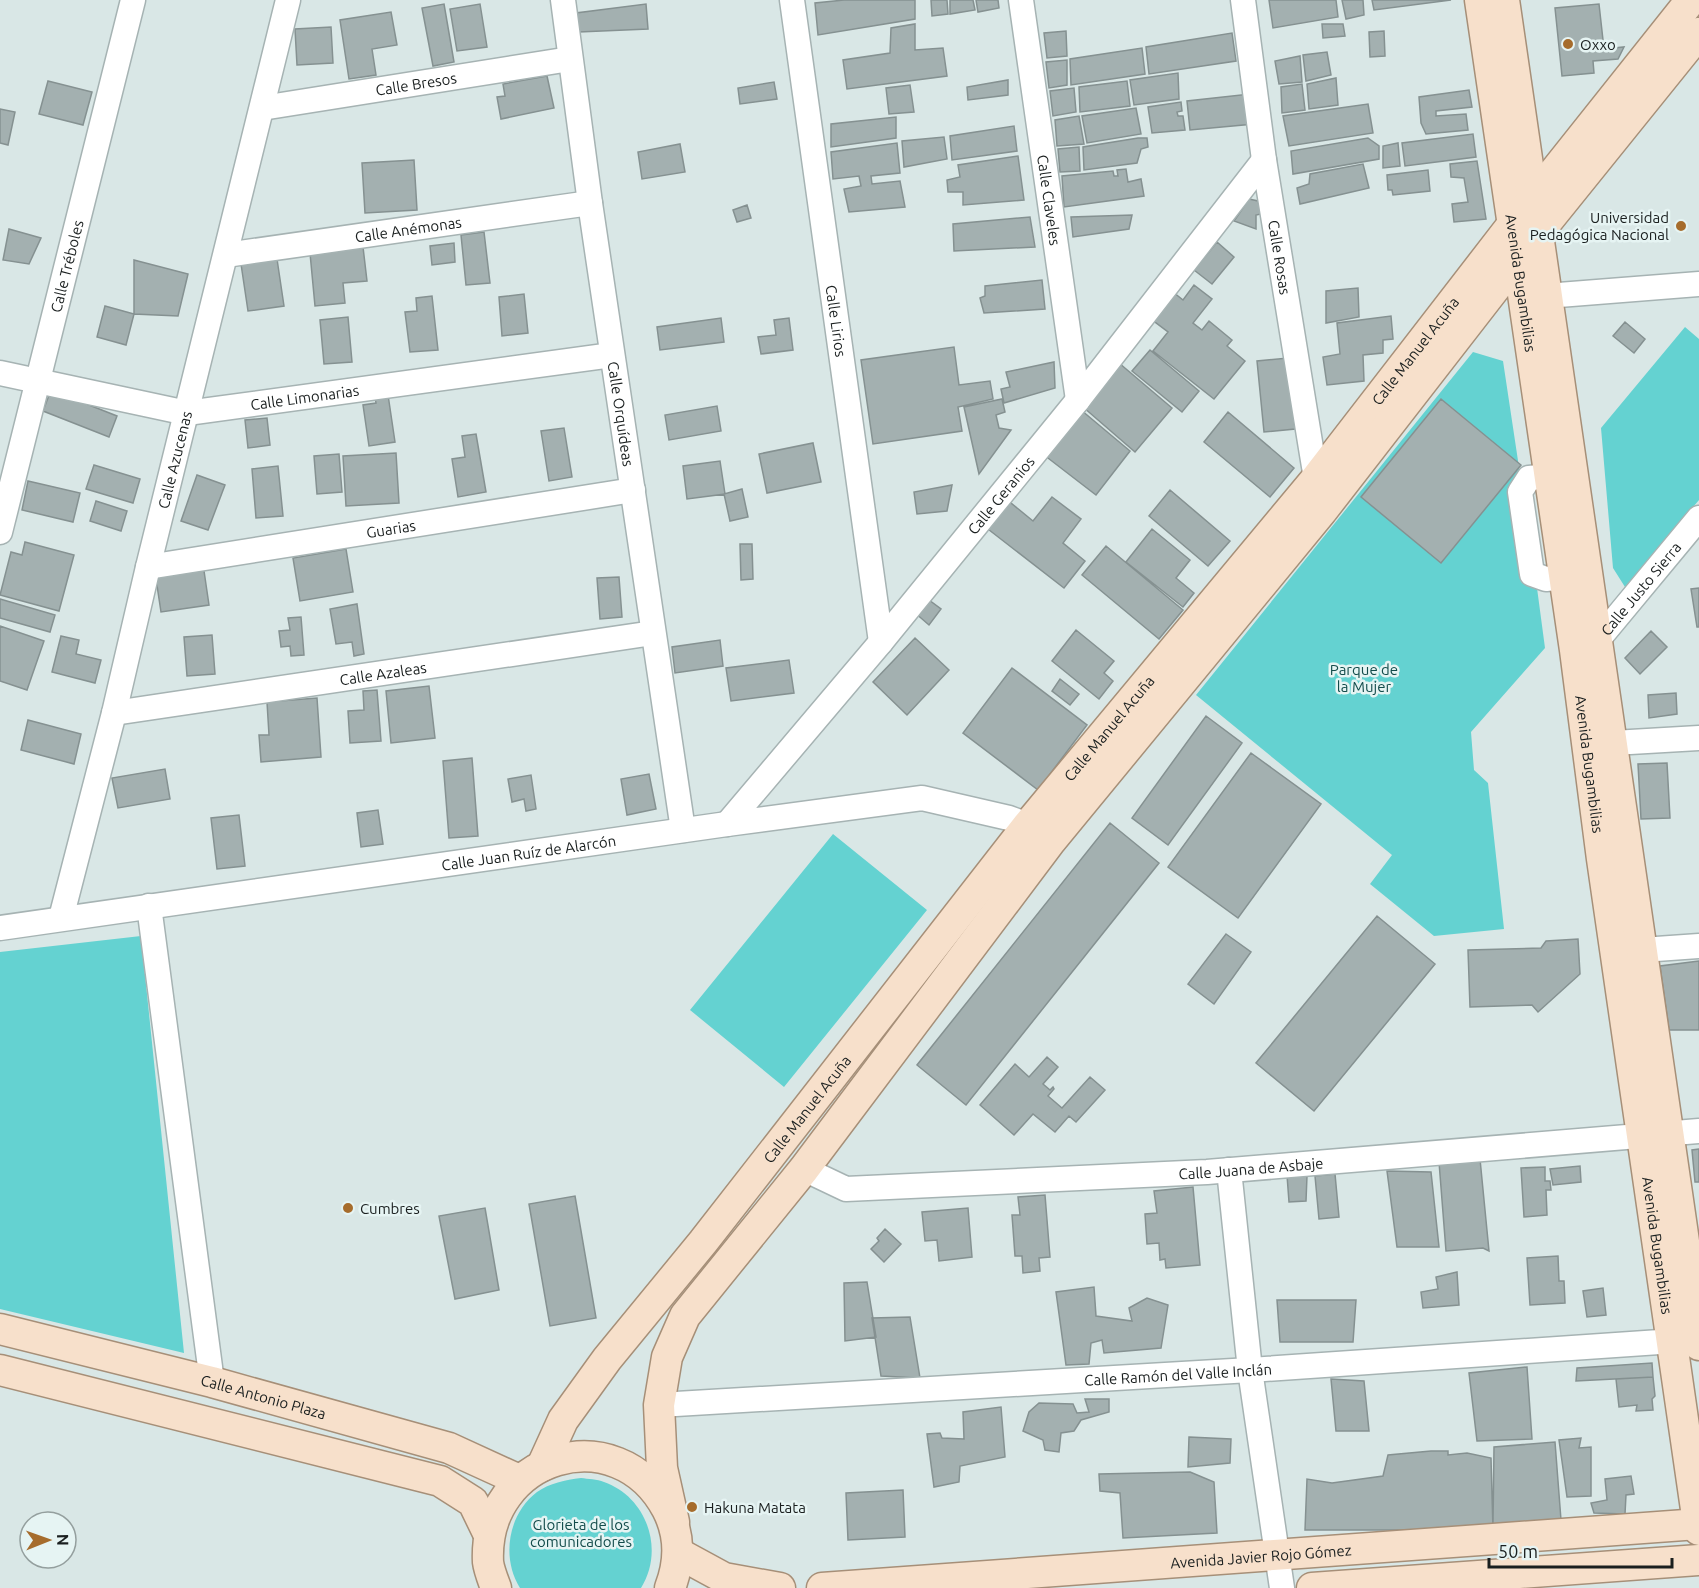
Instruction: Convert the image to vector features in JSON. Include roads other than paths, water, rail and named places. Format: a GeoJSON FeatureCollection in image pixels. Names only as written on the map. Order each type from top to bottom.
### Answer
{"type":"FeatureCollection","features":[{"type":"Feature","properties":{"kind":"main road","name":"Avenida Bugambilias"},"geometry":{"type":"LineString","coordinates":[[1480,0],[1525,230],[1546,296],[1586,645],[1602,859],[1656,1135],[1692,1342],[1699,1526]]}},
{"type":"Feature","properties":{"kind":"main road","name":"Avenida Bugambilias"},"geometry":{"type":"LineString","coordinates":[[1504,0],[1532,200]]}},
{"type":"Feature","properties":{"kind":"main road","name":"Calle Manuel Acuña"},"geometry":{"type":"LineString","coordinates":[[1525,230],[1532,200],[1691,0]]}},
{"type":"Feature","properties":{"kind":"main road","name":"Calle Manuel Acuña"},"geometry":{"type":"LineString","coordinates":[[489,1535],[499,1505],[530,1473],[607,1359],[1039,834],[1315,480],[1525,230],[1699,33]]}},
{"type":"Feature","properties":{"kind":"main road","name":"Avenida Bugambilias"},"geometry":{"type":"LineString","coordinates":[[1525,230],[1517,261],[1564,577],[1586,645],[1612,742],[1642,950],[1656,1135]]}},
{"type":"Feature","properties":{"kind":"main road","name":"Calle Manuel Acuña"},"geometry":{"type":"LineString","coordinates":[[670,1588],[675,1575],[678,1553],[674,1522],[662,1468],[659,1405],[667,1357],[678,1329],[804,1169],[1039,834],[1322,511],[1517,261]]}},
{"type":"Feature","properties":{"kind":"main road","name":"Calle Antonio Plaza"},"geometry":{"type":"LineString","coordinates":[[0,1329],[212,1382],[530,1473]]}},
{"type":"Feature","properties":{"kind":"main road"},"geometry":{"type":"LineString","coordinates":[[0,1370],[440,1481],[473,1502],[489,1535],[488,1564],[496,1588]]}},
{"type":"Feature","properties":{"kind":"main road"},"geometry":{"type":"LineString","coordinates":[[530,1473],[567,1457],[601,1457],[632,1470],[658,1492],[674,1522]]}},
{"type":"Feature","properties":{"kind":"main road","name":"Avenida Javier Rojo Gómez"},"geometry":{"type":"LineString","coordinates":[[822,1588],[1699,1526]]}},
{"type":"Feature","properties":{"kind":"main road"},"geometry":{"type":"LineString","coordinates":[[678,1553],[724,1578],[780,1588]]}},
{"type":"Feature","properties":{"kind":"main road"},"geometry":{"type":"LineString","coordinates":[[1312,1588],[1699,1560]]}},
{"type":"Feature","properties":{"kind":"street","name":"Calle Tréboles"},"geometry":{"type":"LineString","coordinates":[[0,532],[133,0]]}},
{"type":"Feature","properties":{"kind":"street","name":"Calle Azucenas"},"geometry":{"type":"LineString","coordinates":[[61,918],[114,713],[288,0]]}},
{"type":"Feature","properties":{"kind":"street","name":"Calle Orquídeas"},"geometry":{"type":"LineString","coordinates":[[563,0],[652,633],[683,830]]}},
{"type":"Feature","properties":{"kind":"street","name":"Calle Lirios"},"geometry":{"type":"LineString","coordinates":[[792,0],[881,642]]}},
{"type":"Feature","properties":{"kind":"street","name":"Calle Claveles"},"geometry":{"type":"LineString","coordinates":[[1021,0],[1078,400]]}},
{"type":"Feature","properties":{"kind":"street","name":"Calle Rosas"},"geometry":{"type":"LineString","coordinates":[[1243,0],[1264,160],[1315,480],[1322,511]]}},
{"type":"Feature","properties":{"kind":"street","name":"Calle Bresos"},"geometry":{"type":"LineString","coordinates":[[262,108],[570,59]]}},
{"type":"Feature","properties":{"kind":"street","name":"Calle Geranios"},"geometry":{"type":"LineString","coordinates":[[727,824],[881,642],[1078,400],[1264,160]]}},
{"type":"Feature","properties":{"kind":"street","name":"Calle Anémonas"},"geometry":{"type":"LineString","coordinates":[[226,255],[590,203]]}},
{"type":"Feature","properties":{"kind":"street"},"geometry":{"type":"LineString","coordinates":[[1546,296],[1699,284]]}},
{"type":"Feature","properties":{"kind":"street","name":"Calle Limonarias"},"geometry":{"type":"LineString","coordinates":[[0,373],[38,383],[187,413],[612,355]]}},
{"type":"Feature","properties":{"kind":"street","name":"Guarias"},"geometry":{"type":"LineString","coordinates":[[148,567],[633,490]]}},
{"type":"Feature","properties":{"kind":"street","name":"Calle Justo Sierra"},"geometry":{"type":"LineString","coordinates":[[1586,645],[1699,518]]}},
{"type":"Feature","properties":{"kind":"street","name":"Calle Azaleas"},"geometry":{"type":"LineString","coordinates":[[114,713],[652,633]]}},
{"type":"Feature","properties":{"kind":"street"},"geometry":{"type":"LineString","coordinates":[[1612,742],[1699,738]]}},
{"type":"Feature","properties":{"kind":"street","name":"Calle Juan Ruíz de Alarcón"},"geometry":{"type":"LineString","coordinates":[[0,928],[922,798],[1009,818],[1039,834]]}},
{"type":"Feature","properties":{"kind":"street"},"geometry":{"type":"LineString","coordinates":[[149,906],[212,1382]]}},
{"type":"Feature","properties":{"kind":"street"},"geometry":{"type":"LineString","coordinates":[[1642,950],[1699,946]]}},
{"type":"Feature","properties":{"kind":"street","name":"Calle Juana de Asbaje"},"geometry":{"type":"LineString","coordinates":[[804,1169],[846,1189],[1229,1170],[1699,1131]]}},
{"type":"Feature","properties":{"kind":"street"},"geometry":{"type":"LineString","coordinates":[[1229,1170],[1250,1370],[1282,1588]]}},
{"type":"Feature","properties":{"kind":"street","name":"Calle Ramón del Valle Inclán"},"geometry":{"type":"LineString","coordinates":[[659,1405],[1692,1342]]}},
{"type":"Feature","properties":{"kind":"place","name":"Oxxo"},"geometry":{"type":"Point","coordinates":[1568,44]}},
{"type":"Feature","properties":{"kind":"place","name":"Universidad Pedagógica Nacional"},"geometry":{"type":"Point","coordinates":[1681,226]}},
{"type":"Feature","properties":{"kind":"place","name":"Cumbres"},"geometry":{"type":"Point","coordinates":[348,1208]}},
{"type":"Feature","properties":{"kind":"place","name":"Hakuna Matata"},"geometry":{"type":"Point","coordinates":[692,1507]}},
{"type":"Feature","properties":{"kind":"park label","name":"Parque de la Mujer"},"geometry":{"type":"Point","coordinates":[1364,678]}},
{"type":"Feature","properties":{"kind":"park label","name":"Glorieta de los comunicadores"},"geometry":{"type":"Point","coordinates":[581,1532]}}]}
